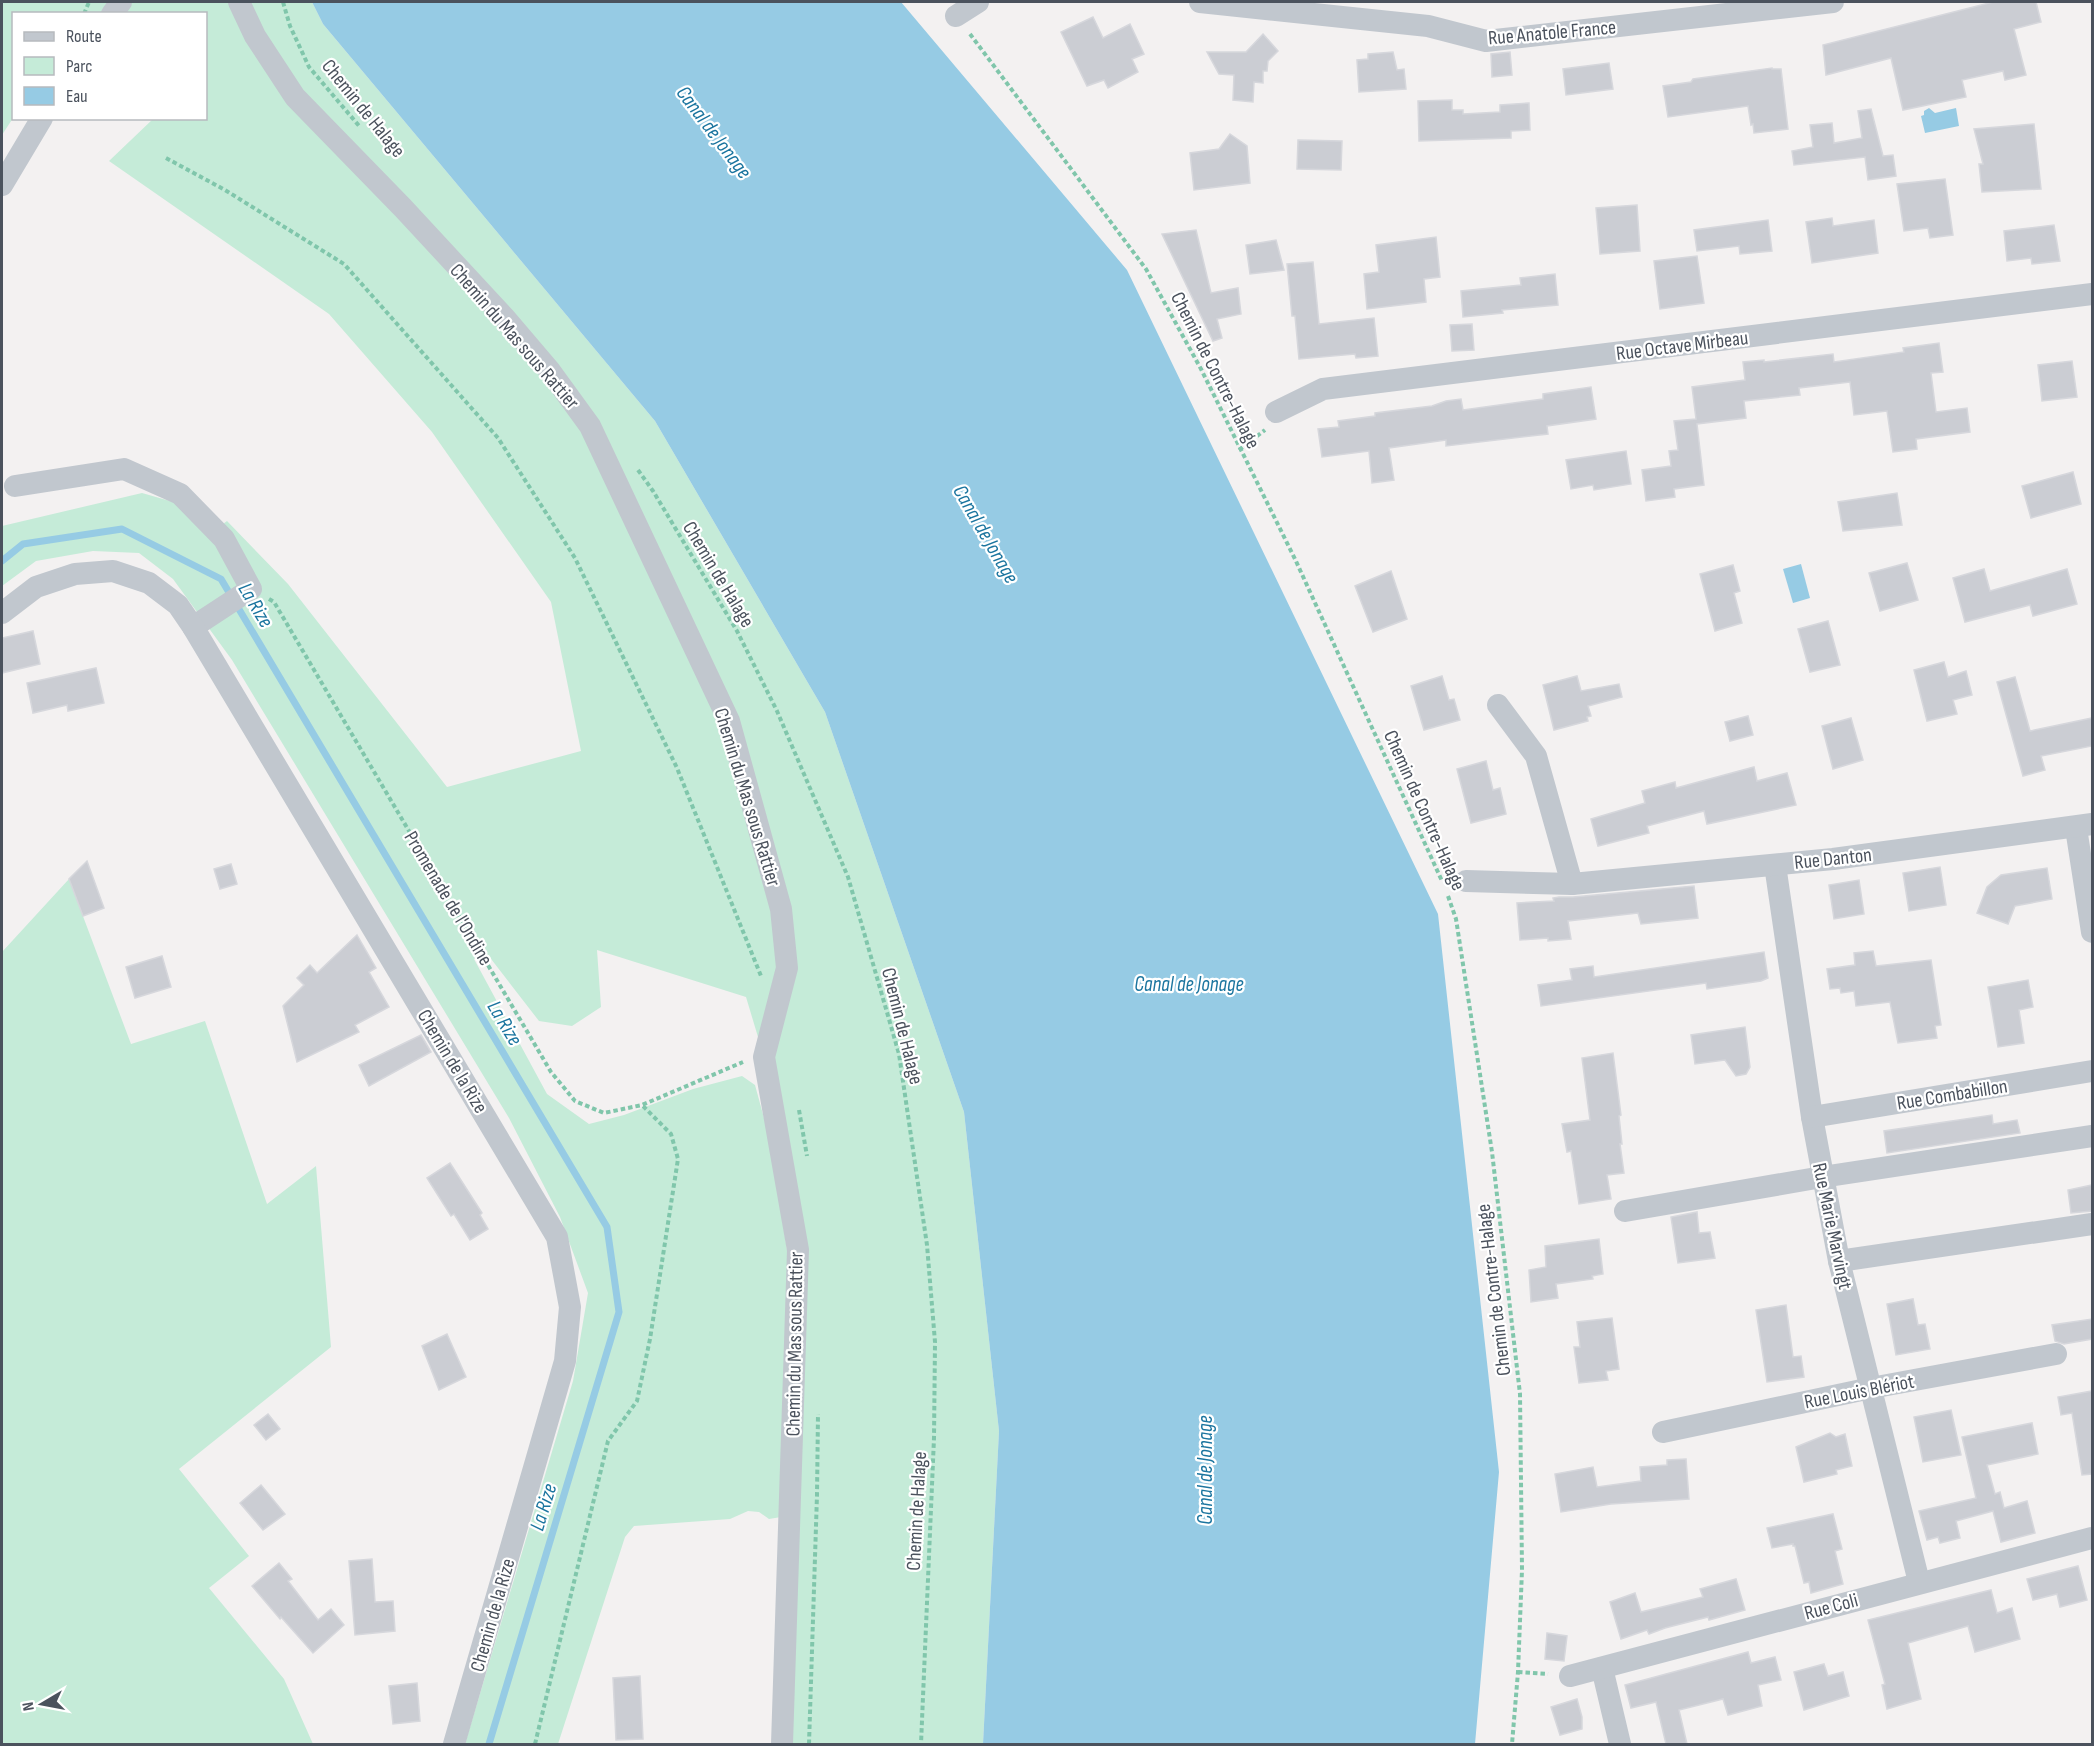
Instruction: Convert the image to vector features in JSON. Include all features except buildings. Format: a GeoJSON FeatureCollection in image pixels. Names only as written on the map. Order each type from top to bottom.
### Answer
{"type":"FeatureCollection","features":[{"type":"Feature","properties":{"kind":"street","name":"Chemin du Mas sous Rattier"},"geometry":{"type":"LineString","coordinates":[[239,2],[255,36],[295,97],[403,208],[504,317],[550,371],[590,426],[729,721],[781,909],[786,968],[764,1057],[798,1250],[783,1744]]}},
{"type":"Feature","properties":{"kind":"street"},"geometry":{"type":"LineString","coordinates":[[956,16],[978,2]]}},
{"type":"Feature","properties":{"kind":"street","name":"Rue Anatole France"},"geometry":{"type":"LineString","coordinates":[[1200,2],[1428,26],[1486,41],[1833,2]]}},
{"type":"Feature","properties":{"kind":"street"},"geometry":{"type":"LineString","coordinates":[[2,185],[41,120]]}},
{"type":"Feature","properties":{"kind":"street","name":"Rue Octave Mirbeau"},"geometry":{"type":"LineString","coordinates":[[1272,420],[1323,389],[2092,294]]}},
{"type":"Feature","properties":{"kind":"street"},"geometry":{"type":"LineString","coordinates":[[15,486],[124,470],[180,494],[224,539],[251,589],[201,621]]}},
{"type":"Feature","properties":{"kind":"street","name":"Chemin de la Rize"},"geometry":{"type":"LineString","coordinates":[[2,613],[36,587],[75,574],[113,571],[149,583],[201,621],[557,1237],[570,1307],[565,1361],[454,1744]]}},
{"type":"Feature","properties":{"kind":"street"},"geometry":{"type":"LineString","coordinates":[[1498,705],[1536,756],[1572,884]]}},
{"type":"Feature","properties":{"kind":"street"},"geometry":{"type":"LineString","coordinates":[[2084,826],[2092,932]]}},
{"type":"Feature","properties":{"kind":"street","name":"Rue Danton"},"geometry":{"type":"LineString","coordinates":[[1452,886],[1572,884],[1775,865],[2084,826]]}},
{"type":"Feature","properties":{"kind":"street","name":"Rue Marie Marvingt"},"geometry":{"type":"LineString","coordinates":[[1775,865],[1822,1177],[1839,1261],[1919,1582]]}},
{"type":"Feature","properties":{"kind":"street","name":"Rue Combabillon"},"geometry":{"type":"LineString","coordinates":[[1812,1117],[2092,1071]]}},
{"type":"Feature","properties":{"kind":"street"},"geometry":{"type":"LineString","coordinates":[[1625,1211],[1822,1177],[2092,1136]]}},
{"type":"Feature","properties":{"kind":"street"},"geometry":{"type":"LineString","coordinates":[[1839,1261],[2092,1224]]}},
{"type":"Feature","properties":{"kind":"street","name":"Rue Louis Blériot"},"geometry":{"type":"LineString","coordinates":[[1663,1432],[1871,1388],[2056,1354]]}},
{"type":"Feature","properties":{"kind":"street","name":"Rue Coli"},"geometry":{"type":"LineString","coordinates":[[1570,1676],[2092,1538]]}},
{"type":"Feature","properties":{"kind":"street"},"geometry":{"type":"LineString","coordinates":[[1602,1668],[1620,1744]]}},
{"type":"Feature","properties":{"kind":"path","name":"Chemin de Halage"},"geometry":{"type":"LineString","coordinates":[[283,2],[290,26],[309,67],[363,131]]}},
{"type":"Feature","properties":{"kind":"path","name":"Chemin de Contre-Halage"},"geometry":{"type":"LineString","coordinates":[[956,16],[1146,269],[1201,369],[1452,886],[1492,1152],[1520,1394],[1522,1570],[1518,1672],[1512,1744]]}},
{"type":"Feature","properties":{"kind":"path"},"geometry":{"type":"LineString","coordinates":[[166,158],[225,190],[344,264],[498,438],[574,558],[677,768],[775,1011]]}},
{"type":"Feature","properties":{"kind":"path"},"geometry":{"type":"LineString","coordinates":[[1239,450],[1272,420]]}},
{"type":"Feature","properties":{"kind":"path","name":"Chemin de Halage"},"geometry":{"type":"LineString","coordinates":[[633,463],[653,491],[737,631],[777,711],[848,877],[898,1054],[927,1245],[934,1342],[934,1438],[921,1744]]}},
{"type":"Feature","properties":{"kind":"path","name":"Promenade de l'Ondine"},"geometry":{"type":"LineString","coordinates":[[251,589],[274,602],[551,1072],[575,1101],[604,1113],[642,1105],[738,1063],[764,1057]]}},
{"type":"Feature","properties":{"kind":"path"},"geometry":{"type":"LineString","coordinates":[[536,1744],[608,1441],[637,1401],[650,1339],[678,1159],[671,1134],[642,1105]]}},
{"type":"Feature","properties":{"kind":"path"},"geometry":{"type":"LineString","coordinates":[[1518,1672],[1570,1676]]}},
{"type":"Feature","properties":{"kind":"green space"},"geometry":{"type":"Polygon","coordinates":[[[2,2],[312,2],[323,24],[655,421],[825,712],[964,1112],[999,1431],[983,1744],[782,1744],[798,1250],[764,1057],[746,997],[597,950],[601,1007],[572,1026],[539,1021],[488,955],[474,959],[547,1094],[589,1124],[624,1115],[693,1089],[742,1076],[755,1085],[770,1140],[789,1263],[781,1517],[769,1519],[759,1512],[748,1511],[730,1519],[634,1526],[625,1537],[558,1744],[465,1744],[573,1381],[588,1293],[560,1217],[509,1118],[232,660],[173,579],[139,553],[93,551],[36,561],[2,586],[2,526],[142,493],[177,503],[223,524],[227,521],[288,584],[447,787],[581,751],[551,602],[432,432],[329,314],[109,161],[152,120],[207,120],[207,12],[12,12],[12,120],[2,135],[2,2]]]}},
{"type":"Feature","properties":{"kind":"green space"},"geometry":{"type":"Polygon","coordinates":[[[69,879],[131,1044],[205,1021],[267,1204],[316,1166],[331,1347],[179,1469],[249,1556],[209,1588],[284,1679],[313,1744],[2,1744],[2,952],[69,879]]]}},
{"type":"Feature","properties":{"kind":"water","name":"Canal de Jonage"},"geometry":{"type":"Polygon","coordinates":[[[312,2],[901,2],[1127,270],[1438,914],[1499,1472],[1475,1744],[983,1744],[999,1431],[964,1112],[825,712],[655,421],[323,24],[312,2]]]}},
{"type":"Feature","properties":{"kind":"water"},"geometry":{"type":"Polygon","coordinates":[[[1929,108],[1935,113],[1956,108],[1959,126],[1925,133],[1921,116],[1924,115],[1924,111],[1929,108]]]}},
{"type":"Feature","properties":{"kind":"water"},"geometry":{"type":"Polygon","coordinates":[[[1801,564],[1810,598],[1793,603],[1783,569],[1801,564]]]}},
{"type":"Feature","properties":{"kind":"waterway","name":"La Rize"},"geometry":{"type":"LineString","coordinates":[[2,561],[23,544],[122,529],[221,579],[607,1227],[619,1312],[489,1744]]}}]}
